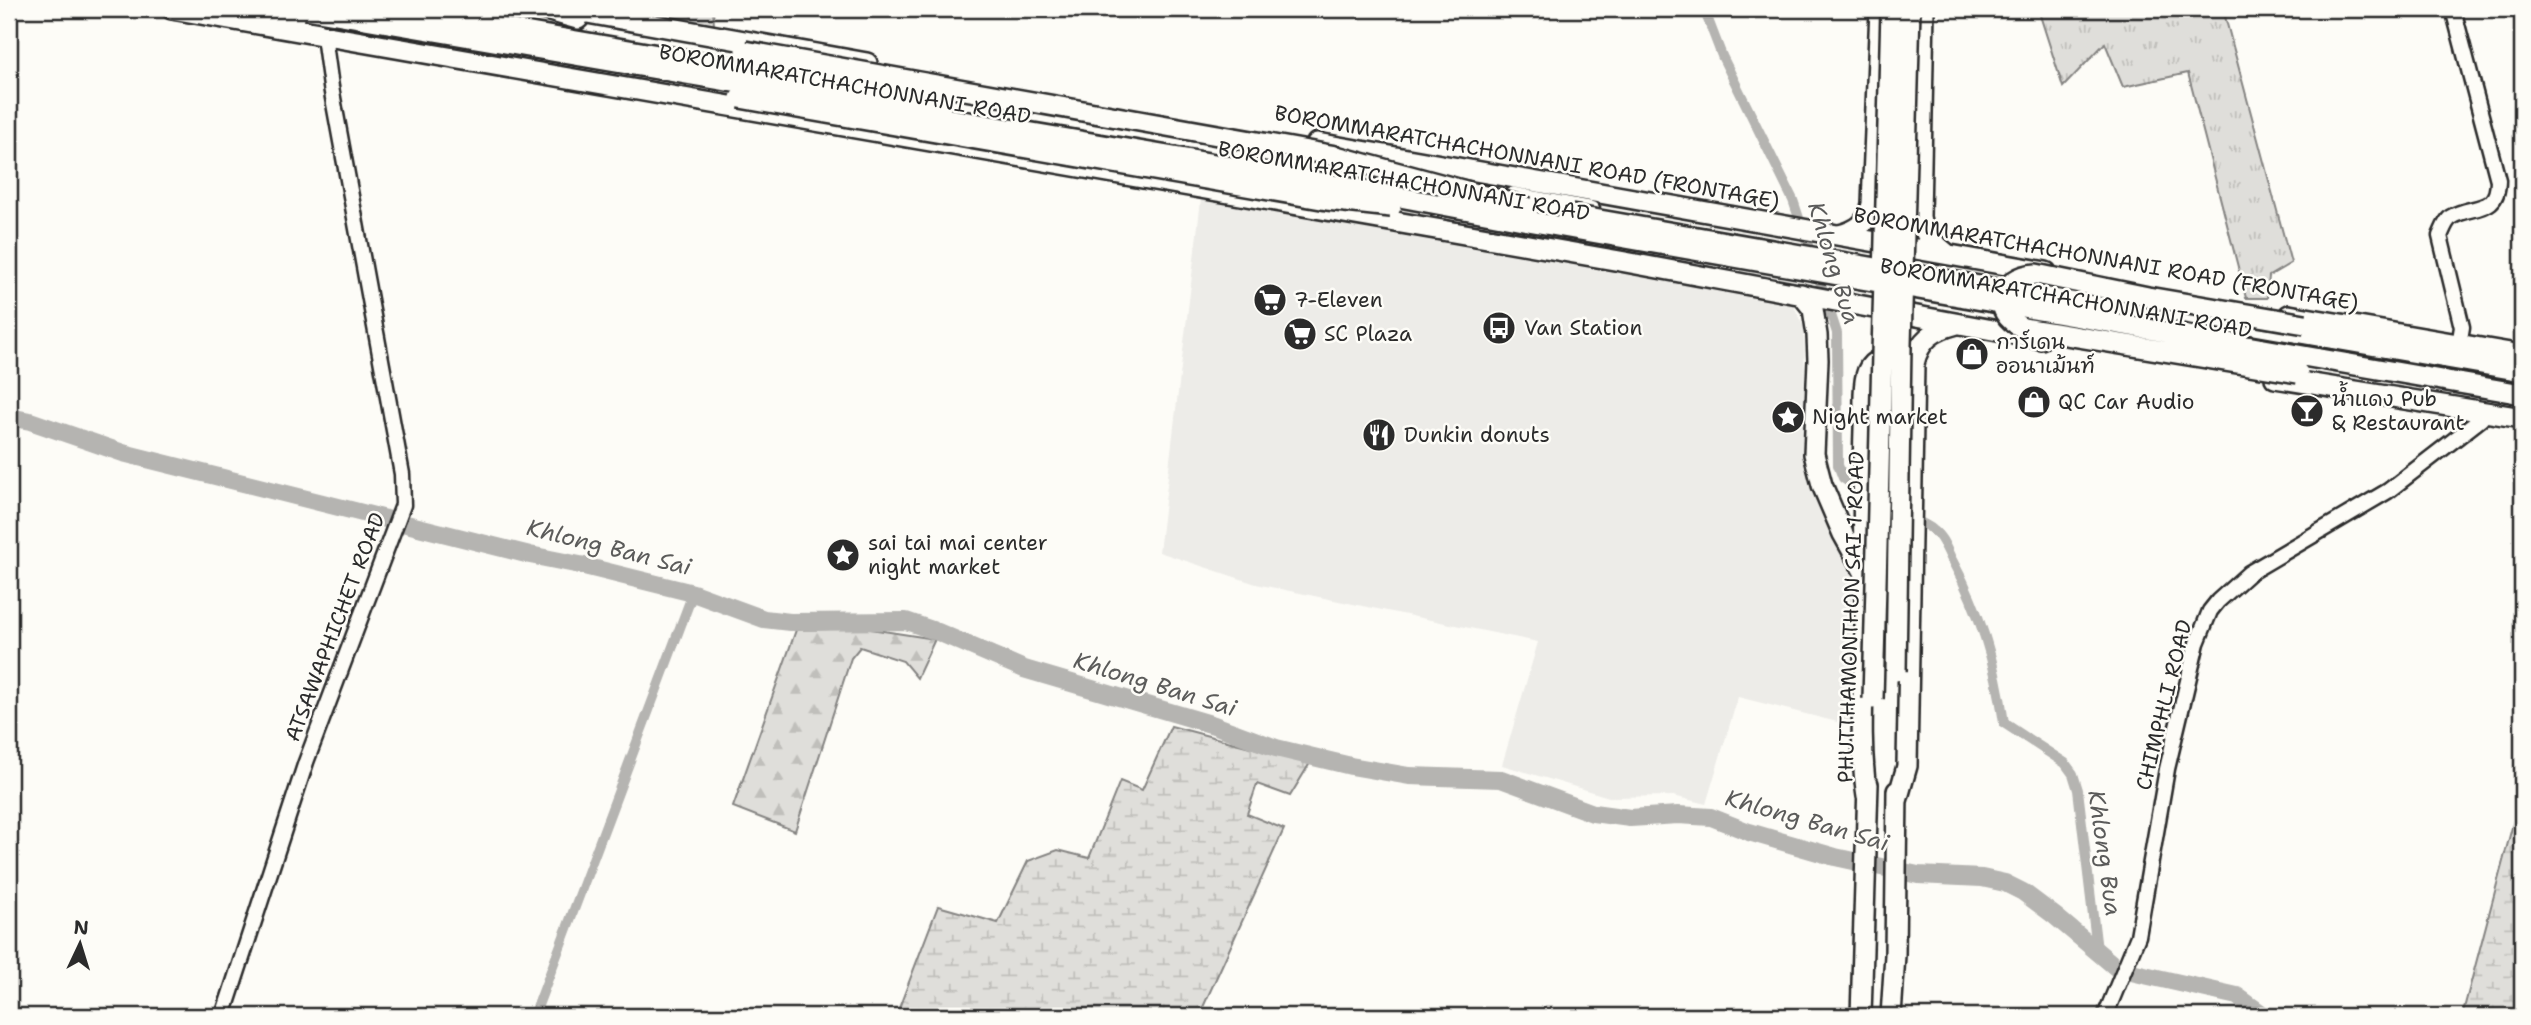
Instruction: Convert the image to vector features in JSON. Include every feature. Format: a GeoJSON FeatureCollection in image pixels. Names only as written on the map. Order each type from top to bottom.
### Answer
{"type":"FeatureCollection","features":[{"type":"Feature","properties":{"kind":"main road"},"geometry":{"type":"LineString","coordinates":[[172,9],[1801,294],[2101,350],[2522,418]]}},
{"type":"Feature","properties":{"kind":"main road"},"geometry":{"type":"LineString","coordinates":[[254,9],[270,9]]}},
{"type":"Feature","properties":{"kind":"main road","name":"BOROMMARATCHACHONNANI ROAD"},"geometry":{"type":"LineString","coordinates":[[277,9],[2522,402]]}},
{"type":"Feature","properties":{"kind":"main road"},"geometry":{"type":"LineString","coordinates":[[306,9],[1314,181],[1528,214],[2522,381]]}},
{"type":"Feature","properties":{"kind":"main road"},"geometry":{"type":"LineString","coordinates":[[391,9],[2522,394]]}},
{"type":"Feature","properties":{"kind":"main road","name":"BOROMMARATCHACHONNANI ROAD"},"geometry":{"type":"LineString","coordinates":[[437,9],[1819,240],[2522,371]]}},
{"type":"Feature","properties":{"kind":"main road"},"geometry":{"type":"LineString","coordinates":[[542,9],[594,23],[1336,156],[1528,214]]}},
{"type":"Feature","properties":{"kind":"main road","name":"BOROMMARATCHACHONNANI ROAD (FRONTAGE)"},"geometry":{"type":"LineString","coordinates":[[565,9],[1792,227],[1819,240],[1948,255],[2522,355]]}},
{"type":"Feature","properties":{"kind":"main road"},"geometry":{"type":"LineString","coordinates":[[1819,240],[1851,232],[1863,224],[1870,212],[1880,9]]}},
{"type":"Feature","properties":{"kind":"main road","name":"PHUTTHAMONTHON SAI 1 ROAD"},"geometry":{"type":"LineString","coordinates":[[1861,1016],[1866,819],[1873,699],[1891,9]]}},
{"type":"Feature","properties":{"kind":"main road","name":"PHUTTHAMONTHON SAI 1 ROAD"},"geometry":{"type":"LineString","coordinates":[[1891,1016],[1895,955],[1901,345],[1910,9]]}},
{"type":"Feature","properties":{"kind":"main road"},"geometry":{"type":"LineString","coordinates":[[1873,187],[1884,215],[1893,219],[1902,220],[1914,214],[1919,206],[1924,9]]}},
{"type":"Feature","properties":{"kind":"main road"},"geometry":{"type":"LineString","coordinates":[[435,55],[588,70],[1327,200],[1528,214]]}},
{"type":"Feature","properties":{"kind":"main road"},"geometry":{"type":"LineString","coordinates":[[1920,190],[1922,228],[1930,240],[1948,255]]}},
{"type":"Feature","properties":{"kind":"main road"},"geometry":{"type":"LineString","coordinates":[[2459,345],[2305,324],[2148,297],[2036,274],[2024,275],[2007,285],[2002,301],[2006,316],[2013,324],[2023,328],[2404,391],[2465,408]]}},
{"type":"Feature","properties":{"kind":"main road"},"geometry":{"type":"LineString","coordinates":[[1801,294],[1813,309],[1817,335],[1814,454],[1822,485],[1843,534],[1864,571]]}},
{"type":"Feature","properties":{"kind":"main road"},"geometry":{"type":"LineString","coordinates":[[1897,801],[1907,766],[1913,384],[1916,355],[1925,340],[1938,329],[1958,324]]}},
{"type":"Feature","properties":{"kind":"main road"},"geometry":{"type":"LineString","coordinates":[[1867,796],[1863,771],[1862,518],[1866,377],[1870,367],[1880,358],[1892,357],[1907,365],[1913,384]]}},
{"type":"Feature","properties":{"kind":"street"},"geometry":{"type":"LineString","coordinates":[[2453,9],[2498,180],[2495,199],[2486,206],[2451,217],[2440,236],[2462,327],[2459,345]]}},
{"type":"Feature","properties":{"kind":"street","name":"ATSAWAPHICHET ROAD"},"geometry":{"type":"LineString","coordinates":[[223,1016],[306,762],[403,505],[402,474],[324,36]]}},
{"type":"Feature","properties":{"kind":"street","name":"CHIMPHLI ROAD"},"geometry":{"type":"LineString","coordinates":[[2105,1016],[2138,936],[2167,769],[2197,643],[2210,611],[2249,573],[2388,491],[2481,419],[2485,412]]}},
{"type":"Feature","properties":{"kind":"shaded area"},"geometry":{"type":"Polygon","coordinates":[[[1201,200],[1793,304],[1804,327],[1806,466],[1852,571],[1849,725],[1738,697],[1706,804],[1673,796],[1609,797],[1502,765],[1538,642],[1256,584],[1159,552],[1201,200]]]}},
{"type":"Feature","properties":{"kind":"green space"},"geometry":{"type":"Polygon","coordinates":[[[664,9],[713,9],[714,26],[665,19],[664,9]]]}},
{"type":"Feature","properties":{"kind":"green space"},"geometry":{"type":"Polygon","coordinates":[[[2038,9],[2223,9],[2291,263],[2269,276],[2267,298],[2246,298],[2188,73],[2123,87],[2105,43],[2063,87],[2038,9]]]}},
{"type":"Feature","properties":{"kind":"green space"},"geometry":{"type":"Polygon","coordinates":[[[864,628],[935,639],[917,678],[903,661],[860,647],[851,658],[795,831],[733,807],[796,630],[864,628]]]}},
{"type":"Feature","properties":{"kind":"green space"},"geometry":{"type":"Polygon","coordinates":[[[1171,726],[1310,763],[1290,796],[1257,784],[1247,814],[1284,829],[1199,1016],[896,1016],[938,906],[998,923],[1028,861],[1058,850],[1089,858],[1120,781],[1142,790],[1171,726]]]}},
{"type":"Feature","properties":{"kind":"green space"},"geometry":{"type":"Polygon","coordinates":[[[2520,797],[2522,1016],[2462,1016],[2520,797]]]}},
{"type":"Feature","properties":{"kind":"waterway","name":"Khlong Bua"},"geometry":{"type":"LineString","coordinates":[[1704,9],[1722,56],[1793,200],[1837,333],[1838,465],[1843,478],[1864,492]]}},
{"type":"Feature","properties":{"kind":"waterway","name":"Khlong Ban Sai"},"geometry":{"type":"LineString","coordinates":[[9,417],[30,421],[123,453],[693,593],[764,619],[790,622],[906,621],[1024,669],[1214,725],[1276,748],[1351,766],[1409,776],[1501,779],[1593,813],[1630,818],[1678,815],[1711,817],[1749,832],[1835,857],[1918,875],[1982,878],[2005,883],[2023,892],[2055,916],[2118,969],[2237,996],[2265,1016]]}},
{"type":"Feature","properties":{"kind":"waterway","name":"Khlong Bua"},"geometry":{"type":"LineString","coordinates":[[1908,517],[1940,536],[1963,581],[1986,640],[2004,723],[2065,763],[2073,774],[2078,790],[2097,950]]}},
{"type":"Feature","properties":{"kind":"waterway"},"geometry":{"type":"LineString","coordinates":[[534,1016],[693,593]]}},
{"type":"Feature","properties":{"kind":"place","name":"7-Eleven"},"geometry":{"type":"Point","coordinates":[1270,300]}},
{"type":"Feature","properties":{"kind":"place","name":"Van Station"},"geometry":{"type":"Point","coordinates":[1499,328]}},
{"type":"Feature","properties":{"kind":"place","name":"SC Plaza"},"geometry":{"type":"Point","coordinates":[1300,334]}},
{"type":"Feature","properties":{"kind":"place","name":"การ์เดน ออนาเม้นท์"},"geometry":{"type":"Point","coordinates":[1972,354]}},
{"type":"Feature","properties":{"kind":"place","name":"QC Car Audio"},"geometry":{"type":"Point","coordinates":[2034,402]}},
{"type":"Feature","properties":{"kind":"place","name":"น้ำแดง Pub & Restaurant"},"geometry":{"type":"Point","coordinates":[2307,411]}},
{"type":"Feature","properties":{"kind":"place","name":"Night market"},"geometry":{"type":"Point","coordinates":[1788,417]}},
{"type":"Feature","properties":{"kind":"place","name":"Dunkin donuts"},"geometry":{"type":"Point","coordinates":[1379,435]}},
{"type":"Feature","properties":{"kind":"place","name":"sai tai mai center night market"},"geometry":{"type":"Point","coordinates":[843,555]}}]}
